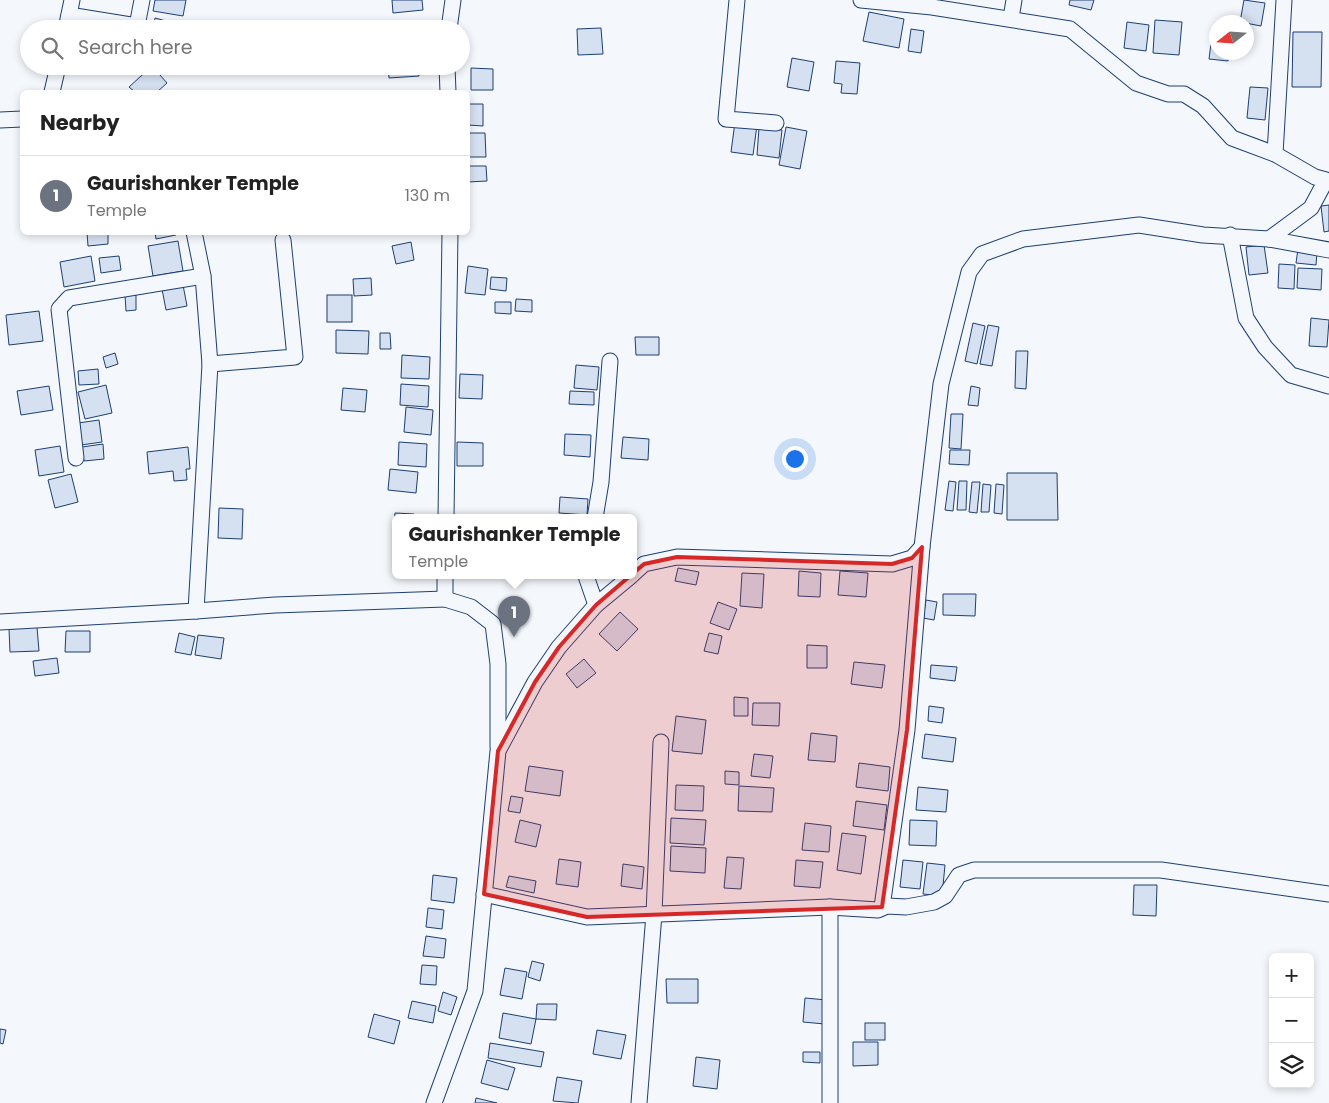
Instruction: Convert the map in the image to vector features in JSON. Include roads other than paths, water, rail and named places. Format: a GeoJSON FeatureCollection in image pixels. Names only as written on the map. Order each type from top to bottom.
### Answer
{"type":"FeatureCollection","features":[{"type":"Feature","properties":{"kind":"street"},"geometry":{"type":"LineString","coordinates":[[67,20],[72,0]]}},
{"type":"Feature","properties":{"kind":"street"},"geometry":{"type":"LineString","coordinates":[[138,20],[142,0]]}},
{"type":"Feature","properties":{"kind":"street"},"geometry":{"type":"LineString","coordinates":[[450,20],[453,0]]}},
{"type":"Feature","properties":{"kind":"street"},"geometry":{"type":"LineString","coordinates":[[737,0],[726,119],[776,123]]}},
{"type":"Feature","properties":{"kind":"street"},"geometry":{"type":"LineString","coordinates":[[861,0],[932,7],[1011,18],[1070,29],[1136,83],[1168,94],[1184,94],[1203,106],[1232,138],[1275,154],[1315,177],[1328,180],[1311,208],[1269,239]]}},
{"type":"Feature","properties":{"kind":"street"},"geometry":{"type":"LineString","coordinates":[[1011,18],[1014,0]]}},
{"type":"Feature","properties":{"kind":"street"},"geometry":{"type":"LineString","coordinates":[[1275,154],[1284,0]]}},
{"type":"Feature","properties":{"kind":"street"},"geometry":{"type":"LineString","coordinates":[[52,90],[56,75]]}},
{"type":"Feature","properties":{"kind":"street"},"geometry":{"type":"LineString","coordinates":[[447,75],[448,90]]}},
{"type":"Feature","properties":{"kind":"street"},"geometry":{"type":"LineString","coordinates":[[0,120],[20,119]]}},
{"type":"Feature","properties":{"kind":"street"},"geometry":{"type":"LineString","coordinates":[[882,907],[907,730],[922,547],[941,384],[969,272],[982,254],[1023,239],[1138,225],[1203,235],[1230,235],[1269,239],[1329,250]]}},
{"type":"Feature","properties":{"kind":"street"},"geometry":{"type":"LineString","coordinates":[[195,235],[203,276],[210,364],[196,611]]}},
{"type":"Feature","properties":{"kind":"street"},"geometry":{"type":"LineString","coordinates":[[446,514],[450,235]]}},
{"type":"Feature","properties":{"kind":"street"},"geometry":{"type":"LineString","coordinates":[[1230,235],[1246,318],[1265,347],[1291,375],[1329,386]]}},
{"type":"Feature","properties":{"kind":"street"},"geometry":{"type":"LineString","coordinates":[[210,364],[295,357],[284,240]]}},
{"type":"Feature","properties":{"kind":"street"},"geometry":{"type":"LineString","coordinates":[[76,458],[59,309],[69,298],[203,276]]}},
{"type":"Feature","properties":{"kind":"street"},"geometry":{"type":"LineString","coordinates":[[596,514],[601,482],[610,362]]}},
{"type":"Feature","properties":{"kind":"street"},"geometry":{"type":"LineString","coordinates":[[637,570],[644,564],[677,558],[892,564],[912,558],[922,547]]}},
{"type":"Feature","properties":{"kind":"street"},"geometry":{"type":"LineString","coordinates":[[445,599],[446,579]]}},
{"type":"Feature","properties":{"kind":"street"},"geometry":{"type":"LineString","coordinates":[[587,579],[596,606]]}},
{"type":"Feature","properties":{"kind":"street"},"geometry":{"type":"LineString","coordinates":[[498,751],[534,682],[559,647],[596,606],[627,579]]}},
{"type":"Feature","properties":{"kind":"street"},"geometry":{"type":"LineString","coordinates":[[0,622],[274,605],[445,599],[471,607],[493,624],[498,664],[498,751],[475,991],[434,1103]]}},
{"type":"Feature","properties":{"kind":"street"},"geometry":{"type":"LineString","coordinates":[[639,1103],[654,914],[661,742]]}},
{"type":"Feature","properties":{"kind":"street"},"geometry":{"type":"LineString","coordinates":[[484,894],[587,917],[830,907],[878,910],[882,907],[906,907],[934,902],[945,896],[958,875],[974,870],[1161,870],[1329,894]]}},
{"type":"Feature","properties":{"kind":"street"},"geometry":{"type":"LineString","coordinates":[[830,907],[830,1103]]}},
{"type":"Feature","properties":{"kind":"place","name":"Gaurishanker Temple"},"geometry":{"type":"Point","coordinates":[514,637]}}]}
